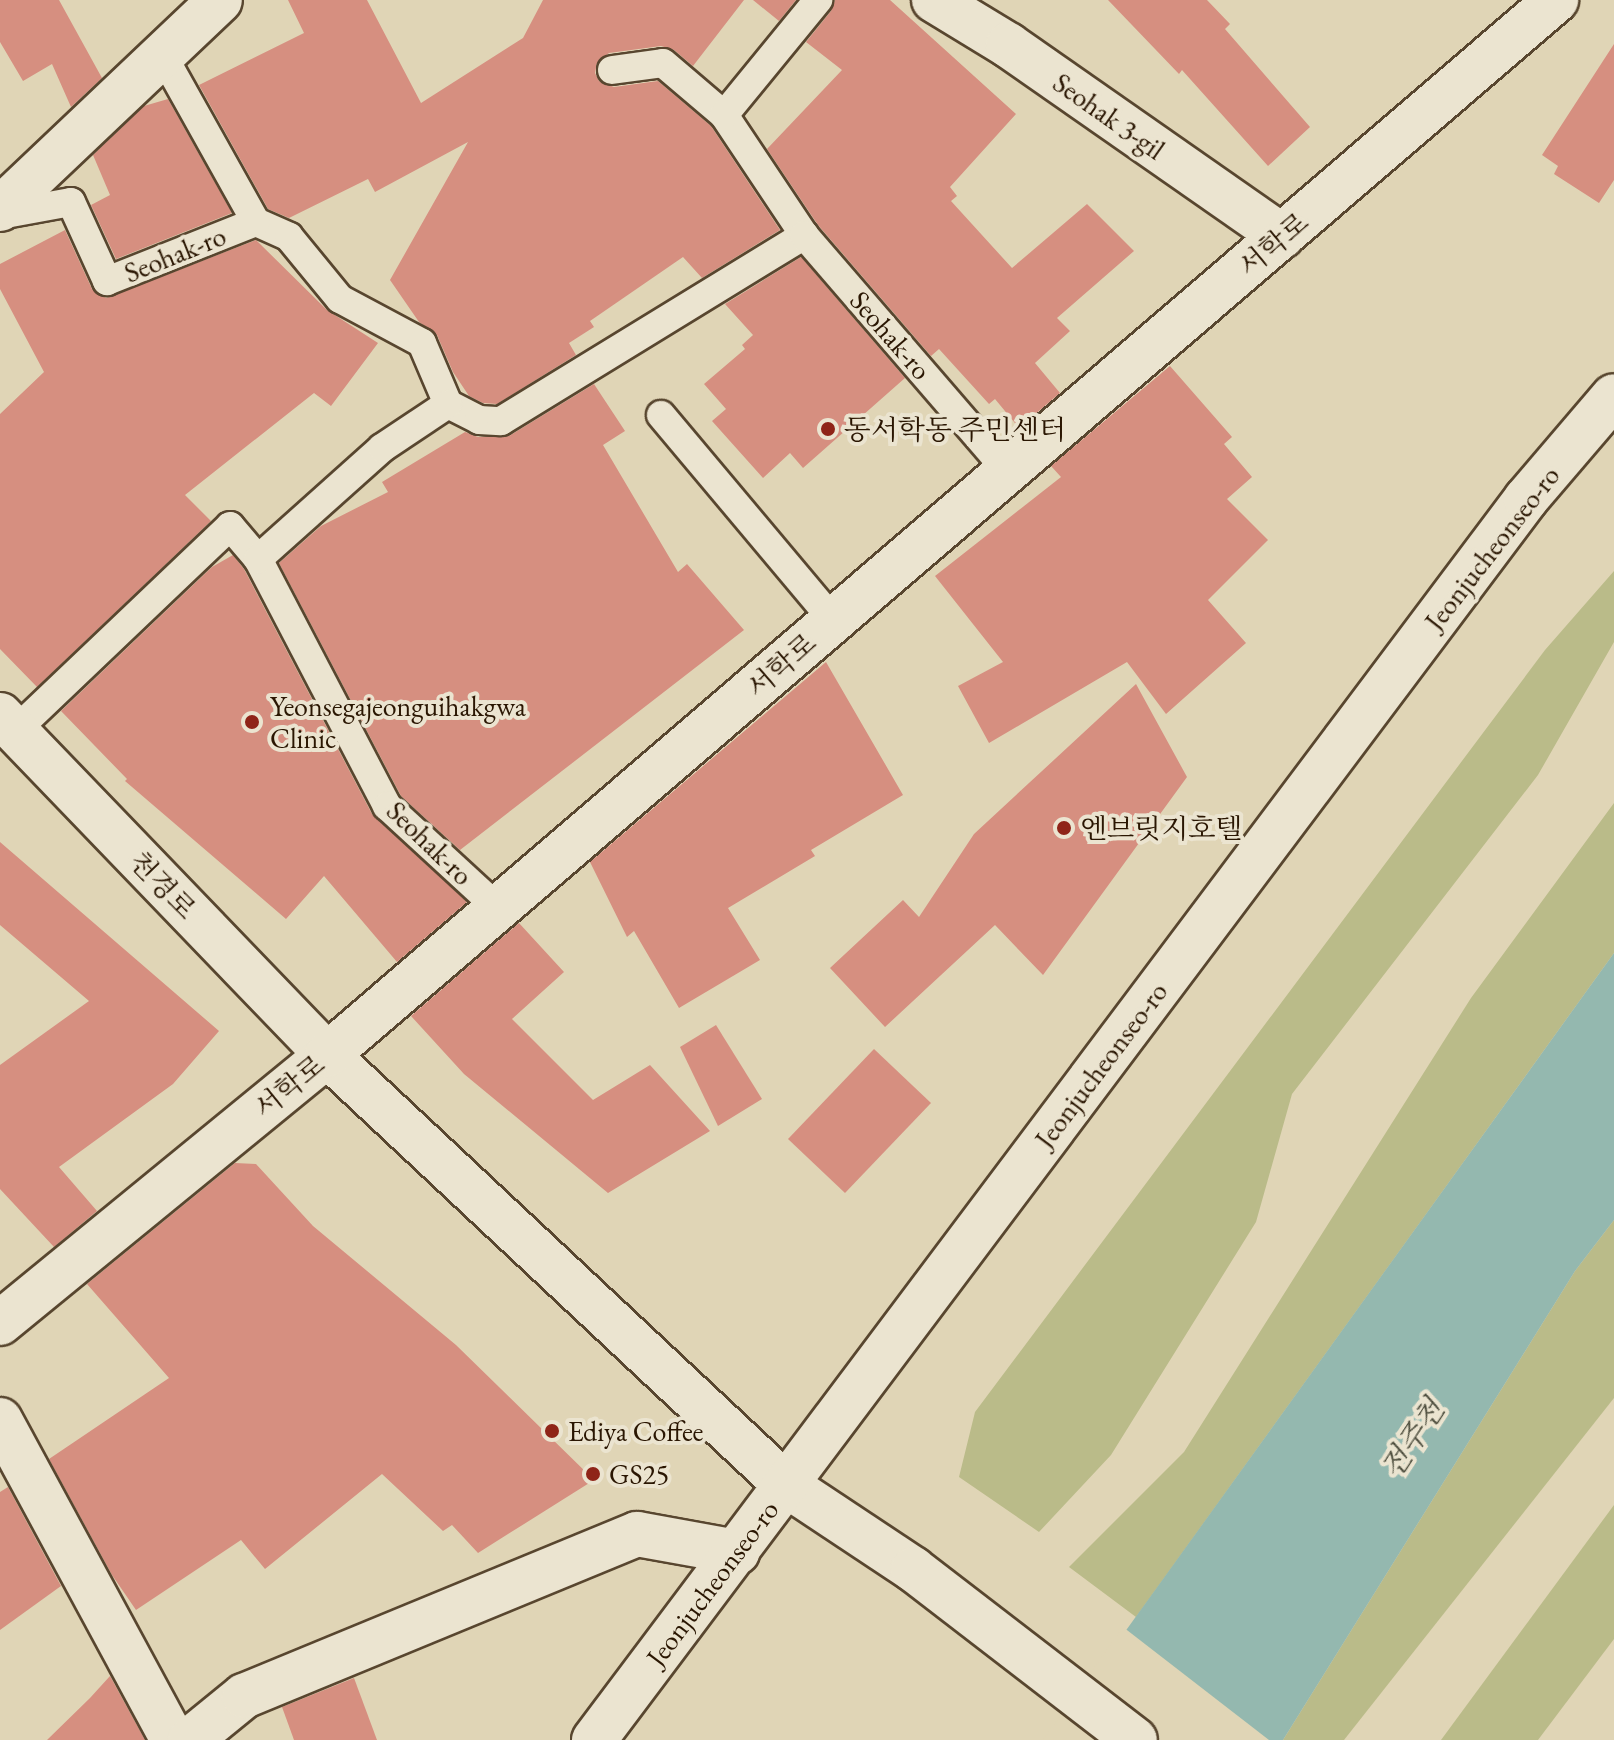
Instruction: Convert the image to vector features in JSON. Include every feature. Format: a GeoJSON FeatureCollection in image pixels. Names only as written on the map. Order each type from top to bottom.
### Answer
{"type":"FeatureCollection","features":[{"type":"Feature","properties":{"kind":"street"},"geometry":{"type":"LineString","coordinates":[[0,209],[220,0]]}},
{"type":"Feature","properties":{"kind":"street","name":"Seohak 3-gil"},"geometry":{"type":"LineString","coordinates":[[934,0],[1008,45],[1282,236]]}},
{"type":"Feature","properties":{"kind":"street","name":"서학로"},"geometry":{"type":"LineString","coordinates":[[0,1323],[327,1055],[1556,0]]}},
{"type":"Feature","properties":{"kind":"street","name":"Jeonjucheonseo-ro"},"geometry":{"type":"LineString","coordinates":[[594,1740],[1526,499],[1614,396]]}},
{"type":"Feature","properties":{"kind":"street","name":"천경로"},"geometry":{"type":"LineString","coordinates":[[8,723],[327,1055],[785,1484],[913,1569],[1135,1740]]}},
{"type":"Feature","properties":{"kind":"street"},"geometry":{"type":"LineString","coordinates":[[0,1420],[173,1740]]}},
{"type":"Feature","properties":{"kind":"street"},"geometry":{"type":"LineString","coordinates":[[190,1740],[244,1696],[637,1534],[737,1552]]}},
{"type":"Feature","properties":{"kind":"lane"},"geometry":{"type":"LineString","coordinates":[[724,115],[818,0]]}},
{"type":"Feature","properties":{"kind":"lane","name":"Seohak-ro"},"geometry":{"type":"LineString","coordinates":[[162,54],[256,222],[289,237],[340,299],[422,343],[448,404]]}},
{"type":"Feature","properties":{"kind":"lane","name":"Seohak-ro"},"geometry":{"type":"LineString","coordinates":[[612,70],[663,63],[724,115],[804,235],[1008,471]]}},
{"type":"Feature","properties":{"kind":"lane","name":"Seohak-ro"},"geometry":{"type":"LineString","coordinates":[[0,215],[71,202],[107,281],[256,222]]}},
{"type":"Feature","properties":{"kind":"lane"},"geometry":{"type":"LineString","coordinates":[[258,559],[382,448],[448,404],[479,420],[501,421],[804,235]]}},
{"type":"Feature","properties":{"kind":"lane"},"geometry":{"type":"LineString","coordinates":[[661,415],[833,620]]}},
{"type":"Feature","properties":{"kind":"lane","name":"Seohak-ro"},"geometry":{"type":"LineString","coordinates":[[8,723],[230,526],[258,559],[387,806],[498,908]]}},
{"type":"Feature","properties":{"kind":"green space"},"geometry":{"type":"Polygon","coordinates":[[[1614,571],[1614,642],[1538,775],[1292,1094],[1256,1222],[1111,1455],[1039,1532],[959,1477],[975,1412],[1545,650],[1614,571]]]}},
{"type":"Feature","properties":{"kind":"green space"},"geometry":{"type":"Polygon","coordinates":[[[1614,803],[1614,953],[1136,1617],[1069,1567],[1184,1452],[1471,998],[1614,803]]]}},
{"type":"Feature","properties":{"kind":"green space"},"geometry":{"type":"Polygon","coordinates":[[[1614,1220],[1614,1398],[1344,1740],[1283,1740],[1575,1271],[1614,1220]]]}},
{"type":"Feature","properties":{"kind":"green space"},"geometry":{"type":"Polygon","coordinates":[[[1614,1505],[1614,1639],[1538,1740],[1441,1740],[1614,1505]]]}},
{"type":"Feature","properties":{"kind":"water","name":"전주천"},"geometry":{"type":"Polygon","coordinates":[[[1614,953],[1614,1220],[1575,1271],[1283,1740],[1047,1740],[1614,953]]]}},
{"type":"Feature","properties":{"kind":"pier"},"geometry":{"type":"Polygon","coordinates":[[[1123,1627],[1269,1740],[1043,1740],[1123,1627]]]}},
{"type":"Feature","properties":{"kind":"building"},"geometry":{"type":"Polygon","coordinates":[[[0,0],[59,0],[102,78],[71,107],[52,64],[23,81],[0,42],[0,0]]]}},
{"type":"Feature","properties":{"kind":"building"},"geometry":{"type":"Polygon","coordinates":[[[288,0],[367,0],[421,103],[523,38],[543,0],[744,0],[693,66],[674,50],[661,46],[609,53],[597,63],[595,73],[599,81],[614,87],[658,81],[711,126],[780,230],[702,278],[683,257],[590,321],[594,327],[569,343],[576,355],[497,404],[483,403],[469,396],[453,372],[437,335],[419,322],[390,280],[468,142],[375,192],[368,179],[289,218],[268,209],[199,85],[304,33],[288,0]]]}},
{"type":"Feature","properties":{"kind":"building"},"geometry":{"type":"Polygon","coordinates":[[[753,0],[796,0],[779,21],[753,0]]]}},
{"type":"Feature","properties":{"kind":"building"},"geometry":{"type":"Polygon","coordinates":[[[835,0],[890,0],[1016,114],[950,187],[957,196],[951,201],[1012,268],[1087,204],[1134,251],[1057,318],[1070,331],[1035,363],[1060,393],[1019,428],[995,399],[989,404],[939,349],[931,356],[818,225],[767,149],[842,70],[806,42],[831,11],[835,0]]]}},
{"type":"Feature","properties":{"kind":"building"},"geometry":{"type":"Polygon","coordinates":[[[1108,0],[1207,0],[1230,24],[1225,29],[1310,127],[1268,166],[1182,70],[1179,74],[1108,0]]]}},
{"type":"Feature","properties":{"kind":"building"},"geometry":{"type":"Polygon","coordinates":[[[1614,44],[1614,180],[1599,203],[1554,174],[1558,166],[1542,155],[1614,44]]]}},
{"type":"Feature","properties":{"kind":"building"},"geometry":{"type":"Polygon","coordinates":[[[168,99],[232,213],[116,259],[91,205],[110,195],[93,155],[144,106],[168,99]]]}},
{"type":"Feature","properties":{"kind":"building"},"geometry":{"type":"Polygon","coordinates":[[[65,230],[92,289],[106,298],[256,240],[327,310],[378,343],[331,406],[314,393],[185,495],[211,521],[37,687],[0,649],[0,414],[44,372],[0,289],[0,264],[65,230]]]}},
{"type":"Feature","properties":{"kind":"building"},"geometry":{"type":"Polygon","coordinates":[[[801,257],[905,378],[803,468],[790,453],[763,478],[712,421],[726,409],[704,384],[745,349],[742,345],[753,335],[725,304],[801,257]]]}},
{"type":"Feature","properties":{"kind":"building"},"geometry":{"type":"Polygon","coordinates":[[[1170,366],[1232,437],[1224,444],[1252,477],[1227,499],[1268,540],[1208,600],[1246,643],[1166,714],[1127,662],[989,743],[958,686],[1003,662],[935,576],[1061,477],[1051,466],[1170,366]]]}},
{"type":"Feature","properties":{"kind":"building"},"geometry":{"type":"Polygon","coordinates":[[[594,384],[625,431],[603,445],[678,572],[687,564],[744,630],[460,850],[401,796],[279,563],[321,526],[388,492],[382,482],[465,432],[478,437],[509,436],[594,384]]]}},
{"type":"Feature","properties":{"kind":"building"},"geometry":{"type":"Polygon","coordinates":[[[233,555],[244,569],[372,814],[467,902],[397,962],[324,876],[286,919],[125,781],[127,779],[61,711],[212,567],[233,555]]]}},
{"type":"Feature","properties":{"kind":"building"},"geometry":{"type":"Polygon","coordinates":[[[826,662],[903,795],[811,850],[815,856],[728,908],[760,960],[679,1008],[634,931],[627,937],[590,862],[826,662]]]}},
{"type":"Feature","properties":{"kind":"building","name":"엔브릿지호텔"},"geometry":{"type":"Polygon","coordinates":[[[1136,684],[1187,777],[1043,975],[995,925],[885,1027],[830,968],[903,900],[919,917],[974,834],[1136,684]]]}},
{"type":"Feature","properties":{"kind":"building"},"geometry":{"type":"Polygon","coordinates":[[[0,842],[219,1031],[173,1084],[59,1167],[97,1211],[54,1247],[0,1189],[0,1065],[89,1001],[0,925],[0,842]]]}},
{"type":"Feature","properties":{"kind":"building"},"geometry":{"type":"Polygon","coordinates":[[[519,923],[564,972],[512,1019],[593,1100],[650,1065],[710,1131],[608,1193],[464,1074],[411,1016],[519,923]]]}},
{"type":"Feature","properties":{"kind":"building"},"geometry":{"type":"Polygon","coordinates":[[[716,1025],[762,1099],[718,1126],[680,1047],[716,1025]]]}},
{"type":"Feature","properties":{"kind":"building"},"geometry":{"type":"Polygon","coordinates":[[[874,1049],[931,1103],[845,1193],[788,1139],[874,1049]]]}},
{"type":"Feature","properties":{"kind":"building"},"geometry":{"type":"Polygon","coordinates":[[[235,1163],[256,1164],[313,1226],[456,1345],[594,1480],[478,1553],[452,1525],[443,1531],[382,1474],[265,1569],[241,1540],[136,1610],[112,1575],[49,1459],[169,1378],[87,1284],[235,1163]]]}},
{"type":"Feature","properties":{"kind":"building"},"geometry":{"type":"Polygon","coordinates":[[[8,1487],[61,1586],[0,1630],[0,1492],[8,1487]]]}},
{"type":"Feature","properties":{"kind":"building"},"geometry":{"type":"Polygon","coordinates":[[[110,1676],[145,1740],[47,1740],[90,1698],[110,1676]]]}},
{"type":"Feature","properties":{"kind":"building"},"geometry":{"type":"Polygon","coordinates":[[[354,1678],[377,1740],[294,1740],[282,1707],[354,1678]]]}},
{"type":"Feature","properties":{"kind":"place","name":"동서학동 주민센터"},"geometry":{"type":"Point","coordinates":[828,429]}},
{"type":"Feature","properties":{"kind":"place","name":"Yeonsegajeonguihakgwa Clinic"},"geometry":{"type":"Point","coordinates":[252,722]}},
{"type":"Feature","properties":{"kind":"place","name":"엔브릿지호텔"},"geometry":{"type":"Point","coordinates":[1064,828]}},
{"type":"Feature","properties":{"kind":"place","name":"Ediya Coffee"},"geometry":{"type":"Point","coordinates":[552,1431]}},
{"type":"Feature","properties":{"kind":"place","name":"GS25"},"geometry":{"type":"Point","coordinates":[593,1474]}}]}
